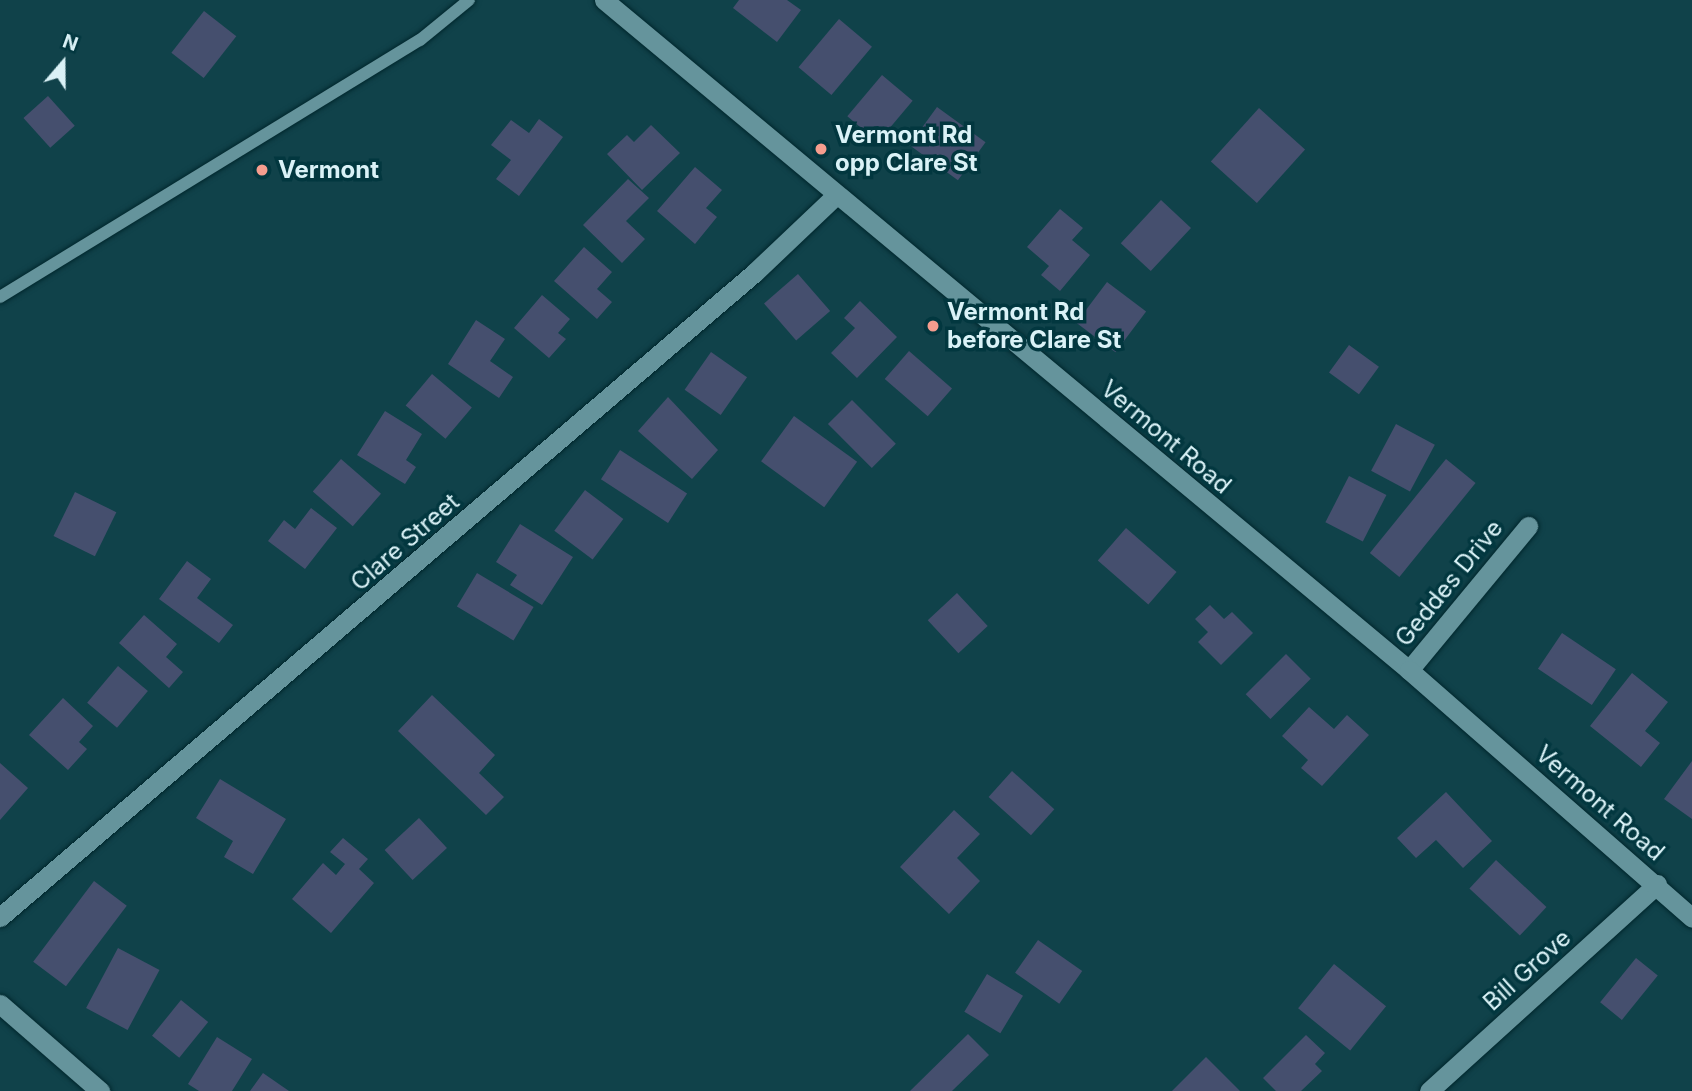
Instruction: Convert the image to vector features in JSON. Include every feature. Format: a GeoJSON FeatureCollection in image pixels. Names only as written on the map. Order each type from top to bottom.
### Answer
{"type":"FeatureCollection","features":[{"type":"Feature","properties":{"kind":"street","name":"Vermont Road"},"geometry":{"type":"LineString","coordinates":[[604,0],[835,196],[1409,670],[1657,884],[1692,918]]}},
{"type":"Feature","properties":{"kind":"street","name":"Clare Street"},"geometry":{"type":"LineString","coordinates":[[0,917],[754,273],[835,196]]}},
{"type":"Feature","properties":{"kind":"street","name":"Geddes Drive"},"geometry":{"type":"LineString","coordinates":[[1409,670],[1528,526]]}},
{"type":"Feature","properties":{"kind":"street","name":"Bill Grove"},"geometry":{"type":"LineString","coordinates":[[1429,1091],[1657,884]]}},
{"type":"Feature","properties":{"kind":"street"},"geometry":{"type":"LineString","coordinates":[[0,1004],[100,1091]]}},
{"type":"Feature","properties":{"kind":"lane"},"geometry":{"type":"LineString","coordinates":[[0,297],[419,40],[469,0]]}},
{"type":"Feature","properties":{"kind":"building"},"geometry":{"type":"Polygon","coordinates":[[[739,0],[787,0],[801,10],[777,42],[733,8],[739,0]]]}},
{"type":"Feature","properties":{"kind":"building"},"geometry":{"type":"Polygon","coordinates":[[[204,11],[236,36],[204,78],[171,53],[204,11]]]}},
{"type":"Feature","properties":{"kind":"building"},"geometry":{"type":"Polygon","coordinates":[[[839,19],[872,47],[831,95],[799,67],[839,19]]]}},
{"type":"Feature","properties":{"kind":"building"},"geometry":{"type":"Polygon","coordinates":[[[882,75],[913,101],[878,142],[847,116],[882,75]]]}},
{"type":"Feature","properties":{"kind":"building"},"geometry":{"type":"Polygon","coordinates":[[[48,96],[75,126],[50,148],[23,118],[48,96]]]}},
{"type":"Feature","properties":{"kind":"building"},"geometry":{"type":"Polygon","coordinates":[[[937,107],[986,142],[958,180],[909,145],[937,107]]]}},
{"type":"Feature","properties":{"kind":"building"},"geometry":{"type":"Polygon","coordinates":[[[1259,108],[1305,149],[1257,203],[1211,162],[1259,108]]]}},
{"type":"Feature","properties":{"kind":"building"},"geometry":{"type":"Polygon","coordinates":[[[539,119],[563,137],[519,196],[496,179],[511,160],[491,145],[511,120],[529,133],[539,119]]]}},
{"type":"Feature","properties":{"kind":"building"},"geometry":{"type":"Polygon","coordinates":[[[651,125],[680,153],[642,190],[607,154],[627,135],[634,142],[651,125]]]}},
{"type":"Feature","properties":{"kind":"building"},"geometry":{"type":"Polygon","coordinates":[[[695,167],[722,190],[706,208],[717,217],[695,244],[657,211],[695,167]]]}},
{"type":"Feature","properties":{"kind":"building"},"geometry":{"type":"Polygon","coordinates":[[[628,179],[649,198],[626,221],[645,239],[622,263],[583,225],[628,179]]]}},
{"type":"Feature","properties":{"kind":"building"},"geometry":{"type":"Polygon","coordinates":[[[1161,200],[1191,228],[1151,271],[1121,243],[1161,200]]]}},
{"type":"Feature","properties":{"kind":"building"},"geometry":{"type":"Polygon","coordinates":[[[1060,209],[1083,228],[1072,240],[1090,255],[1060,291],[1041,275],[1049,266],[1027,247],[1060,209]]]}},
{"type":"Feature","properties":{"kind":"building"},"geometry":{"type":"Polygon","coordinates":[[[584,247],[612,272],[597,289],[612,302],[597,319],[554,281],[584,247]]]}},
{"type":"Feature","properties":{"kind":"building"},"geometry":{"type":"Polygon","coordinates":[[[798,274],[830,311],[796,341],[764,304],[798,274]]]}},
{"type":"Feature","properties":{"kind":"building"},"geometry":{"type":"Polygon","coordinates":[[[1107,282],[1146,311],[1115,352],[1076,323],[1107,282]]]}},
{"type":"Feature","properties":{"kind":"building"},"geometry":{"type":"Polygon","coordinates":[[[542,295],[570,319],[558,333],[566,339],[549,358],[514,328],[542,295]]]}},
{"type":"Feature","properties":{"kind":"building"},"geometry":{"type":"Polygon","coordinates":[[[860,301],[897,337],[857,378],[831,353],[855,328],[844,318],[860,301]]]}},
{"type":"Feature","properties":{"kind":"building"},"geometry":{"type":"Polygon","coordinates":[[[476,320],[505,339],[490,361],[513,377],[499,398],[448,364],[476,320]]]}},
{"type":"Feature","properties":{"kind":"building"},"geometry":{"type":"Polygon","coordinates":[[[1349,345],[1379,367],[1359,394],[1329,373],[1349,345]]]}},
{"type":"Feature","properties":{"kind":"building"},"geometry":{"type":"Polygon","coordinates":[[[909,351],[952,388],[928,416],[885,379],[909,351]]]}},
{"type":"Feature","properties":{"kind":"building"},"geometry":{"type":"Polygon","coordinates":[[[711,352],[747,377],[721,415],[685,390],[711,352]]]}},
{"type":"Feature","properties":{"kind":"building"},"geometry":{"type":"Polygon","coordinates":[[[432,374],[472,407],[445,439],[406,405],[432,374]]]}},
{"type":"Feature","properties":{"kind":"building"},"geometry":{"type":"Polygon","coordinates":[[[668,397],[718,450],[692,479],[638,431],[668,397]]]}},
{"type":"Feature","properties":{"kind":"building"},"geometry":{"type":"Polygon","coordinates":[[[852,400],[896,444],[872,468],[828,424],[852,400]]]}},
{"type":"Feature","properties":{"kind":"building"},"geometry":{"type":"Polygon","coordinates":[[[385,411],[422,434],[406,460],[416,467],[405,484],[357,455],[385,411]]]}},
{"type":"Feature","properties":{"kind":"building"},"geometry":{"type":"Polygon","coordinates":[[[794,416],[857,462],[824,507],[761,461],[794,416]]]}},
{"type":"Feature","properties":{"kind":"building"},"geometry":{"type":"Polygon","coordinates":[[[1396,424],[1435,445],[1410,491],[1371,471],[1396,424]]]}},
{"type":"Feature","properties":{"kind":"building"},"geometry":{"type":"Polygon","coordinates":[[[620,450],[687,494],[668,523],[601,479],[620,450]]]}},
{"type":"Feature","properties":{"kind":"building"},"geometry":{"type":"Polygon","coordinates":[[[341,459],[381,494],[353,526],[313,491],[341,459]]]}},
{"type":"Feature","properties":{"kind":"building"},"geometry":{"type":"Polygon","coordinates":[[[1446,459],[1476,483],[1399,577],[1370,553],[1446,459]]]}},
{"type":"Feature","properties":{"kind":"building"},"geometry":{"type":"Polygon","coordinates":[[[1349,476],[1386,495],[1363,541],[1325,522],[1349,476]]]}},
{"type":"Feature","properties":{"kind":"building"},"geometry":{"type":"Polygon","coordinates":[[[585,490],[623,519],[593,560],[554,531],[585,490]]]}},
{"type":"Feature","properties":{"kind":"building"},"geometry":{"type":"Polygon","coordinates":[[[75,492],[116,512],[95,556],[54,536],[75,492]]]}},
{"type":"Feature","properties":{"kind":"building"},"geometry":{"type":"Polygon","coordinates":[[[311,508],[337,528],[305,569],[268,541],[284,520],[295,529],[311,508]]]}},
{"type":"Feature","properties":{"kind":"building"},"geometry":{"type":"Polygon","coordinates":[[[520,524],[573,557],[542,605],[510,585],[517,575],[496,562],[520,524]]]}},
{"type":"Feature","properties":{"kind":"building"},"geometry":{"type":"Polygon","coordinates":[[[1126,528],[1177,572],[1148,604],[1098,560],[1126,528]]]}},
{"type":"Feature","properties":{"kind":"building"},"geometry":{"type":"Polygon","coordinates":[[[187,561],[211,579],[197,598],[233,625],[219,643],[159,599],[187,561]]]}},
{"type":"Feature","properties":{"kind":"building"},"geometry":{"type":"Polygon","coordinates":[[[477,573],[534,607],[513,640],[457,606],[477,573]]]}},
{"type":"Feature","properties":{"kind":"building"},"geometry":{"type":"Polygon","coordinates":[[[957,593],[988,626],[958,653],[928,620],[957,593]]]}},
{"type":"Feature","properties":{"kind":"building"},"geometry":{"type":"Polygon","coordinates":[[[1210,605],[1224,619],[1232,612],[1253,633],[1221,665],[1198,642],[1208,632],[1195,619],[1210,605]]]}},
{"type":"Feature","properties":{"kind":"building"},"geometry":{"type":"Polygon","coordinates":[[[144,615],[177,644],[166,657],[183,672],[169,688],[119,643],[144,615]]]}},
{"type":"Feature","properties":{"kind":"building"},"geometry":{"type":"Polygon","coordinates":[[[1562,633],[1616,669],[1592,705],[1538,669],[1562,633]]]}},
{"type":"Feature","properties":{"kind":"building"},"geometry":{"type":"Polygon","coordinates":[[[1286,654],[1311,679],[1270,719],[1246,694],[1286,654]]]}},
{"type":"Feature","properties":{"kind":"building"},"geometry":{"type":"Polygon","coordinates":[[[118,666],[148,691],[117,728],[87,703],[118,666]]]}},
{"type":"Feature","properties":{"kind":"building"},"geometry":{"type":"Polygon","coordinates":[[[1632,673],[1668,702],[1645,731],[1660,743],[1641,767],[1590,726],[1632,673]]]}},
{"type":"Feature","properties":{"kind":"building"},"geometry":{"type":"Polygon","coordinates":[[[432,695],[495,755],[479,773],[504,797],[486,815],[398,731],[432,695]]]}},
{"type":"Feature","properties":{"kind":"building"},"geometry":{"type":"Polygon","coordinates":[[[63,698],[93,726],[79,742],[87,749],[68,770],[29,735],[63,698]]]}},
{"type":"Feature","properties":{"kind":"building"},"geometry":{"type":"Polygon","coordinates":[[[1309,707],[1334,729],[1347,715],[1369,735],[1322,786],[1301,768],[1308,760],[1282,736],[1309,707]]]}},
{"type":"Feature","properties":{"kind":"building"},"geometry":{"type":"Polygon","coordinates":[[[1692,761],[1692,819],[1664,799],[1692,761]]]}},
{"type":"Feature","properties":{"kind":"building"},"geometry":{"type":"Polygon","coordinates":[[[0,763],[28,788],[0,820],[0,763]]]}},
{"type":"Feature","properties":{"kind":"building"},"geometry":{"type":"Polygon","coordinates":[[[1012,771],[1054,809],[1031,835],[989,797],[1012,771]]]}},
{"type":"Feature","properties":{"kind":"building"},"geometry":{"type":"Polygon","coordinates":[[[220,779],[286,819],[253,874],[224,857],[233,841],[196,818],[220,779]]]}},
{"type":"Feature","properties":{"kind":"building"},"geometry":{"type":"Polygon","coordinates":[[[1446,792],[1492,841],[1463,868],[1436,840],[1416,858],[1397,838],[1446,792]]]}},
{"type":"Feature","properties":{"kind":"building"},"geometry":{"type":"Polygon","coordinates":[[[954,810],[980,834],[957,858],[980,881],[949,914],[900,867],[954,810]]]}},
{"type":"Feature","properties":{"kind":"building"},"geometry":{"type":"Polygon","coordinates":[[[419,818],[447,848],[413,880],[385,850],[419,818]]]}},
{"type":"Feature","properties":{"kind":"building"},"geometry":{"type":"Polygon","coordinates":[[[343,838],[368,859],[359,869],[374,883],[331,933],[292,899],[323,863],[336,875],[345,864],[330,852],[343,838]]]}},
{"type":"Feature","properties":{"kind":"building"},"geometry":{"type":"Polygon","coordinates":[[[1496,860],[1546,907],[1520,936],[1469,889],[1496,860]]]}},
{"type":"Feature","properties":{"kind":"building"},"geometry":{"type":"Polygon","coordinates":[[[94,881],[127,906],[66,986],[33,962],[94,881]]]}},
{"type":"Feature","properties":{"kind":"building"},"geometry":{"type":"Polygon","coordinates":[[[1038,940],[1082,971],[1059,1004],[1015,973],[1038,940]]]}},
{"type":"Feature","properties":{"kind":"building"},"geometry":{"type":"Polygon","coordinates":[[[118,948],[159,970],[128,1030],[86,1008],[118,948]]]}},
{"type":"Feature","properties":{"kind":"building"},"geometry":{"type":"Polygon","coordinates":[[[1636,958],[1658,976],[1622,1020],[1600,1002],[1636,958]]]}},
{"type":"Feature","properties":{"kind":"building"},"geometry":{"type":"Polygon","coordinates":[[[1334,964],[1386,1006],[1350,1050],[1298,1008],[1334,964]]]}},
{"type":"Feature","properties":{"kind":"building"},"geometry":{"type":"Polygon","coordinates":[[[987,974],[1023,996],[1000,1033],[964,1012],[987,974]]]}},
{"type":"Feature","properties":{"kind":"building"},"geometry":{"type":"Polygon","coordinates":[[[181,1000],[208,1022],[179,1058],[152,1036],[181,1000]]]}},
{"type":"Feature","properties":{"kind":"building"},"geometry":{"type":"Polygon","coordinates":[[[968,1034],[989,1055],[952,1091],[910,1091],[968,1034]]]}},
{"type":"Feature","properties":{"kind":"building"},"geometry":{"type":"Polygon","coordinates":[[[1306,1035],[1325,1053],[1315,1064],[1322,1071],[1301,1091],[1276,1091],[1263,1078],[1306,1035]]]}},
{"type":"Feature","properties":{"kind":"building"},"geometry":{"type":"Polygon","coordinates":[[[217,1037],[252,1059],[232,1091],[199,1091],[188,1084],[217,1037]]]}},
{"type":"Feature","properties":{"kind":"building"},"geometry":{"type":"Polygon","coordinates":[[[1206,1057],[1240,1091],[1172,1091],[1206,1057]]]}},
{"type":"Feature","properties":{"kind":"building"},"geometry":{"type":"Polygon","coordinates":[[[263,1073],[289,1091],[250,1091],[263,1073]]]}},
{"type":"Feature","properties":{"kind":"place","name":"Vermont Rd opp Clare St"},"geometry":{"type":"Point","coordinates":[821,149]}},
{"type":"Feature","properties":{"kind":"place","name":"Vermont"},"geometry":{"type":"Point","coordinates":[262,170]}},
{"type":"Feature","properties":{"kind":"place","name":"Vermont Rd before Clare St"},"geometry":{"type":"Point","coordinates":[933,326]}}]}
